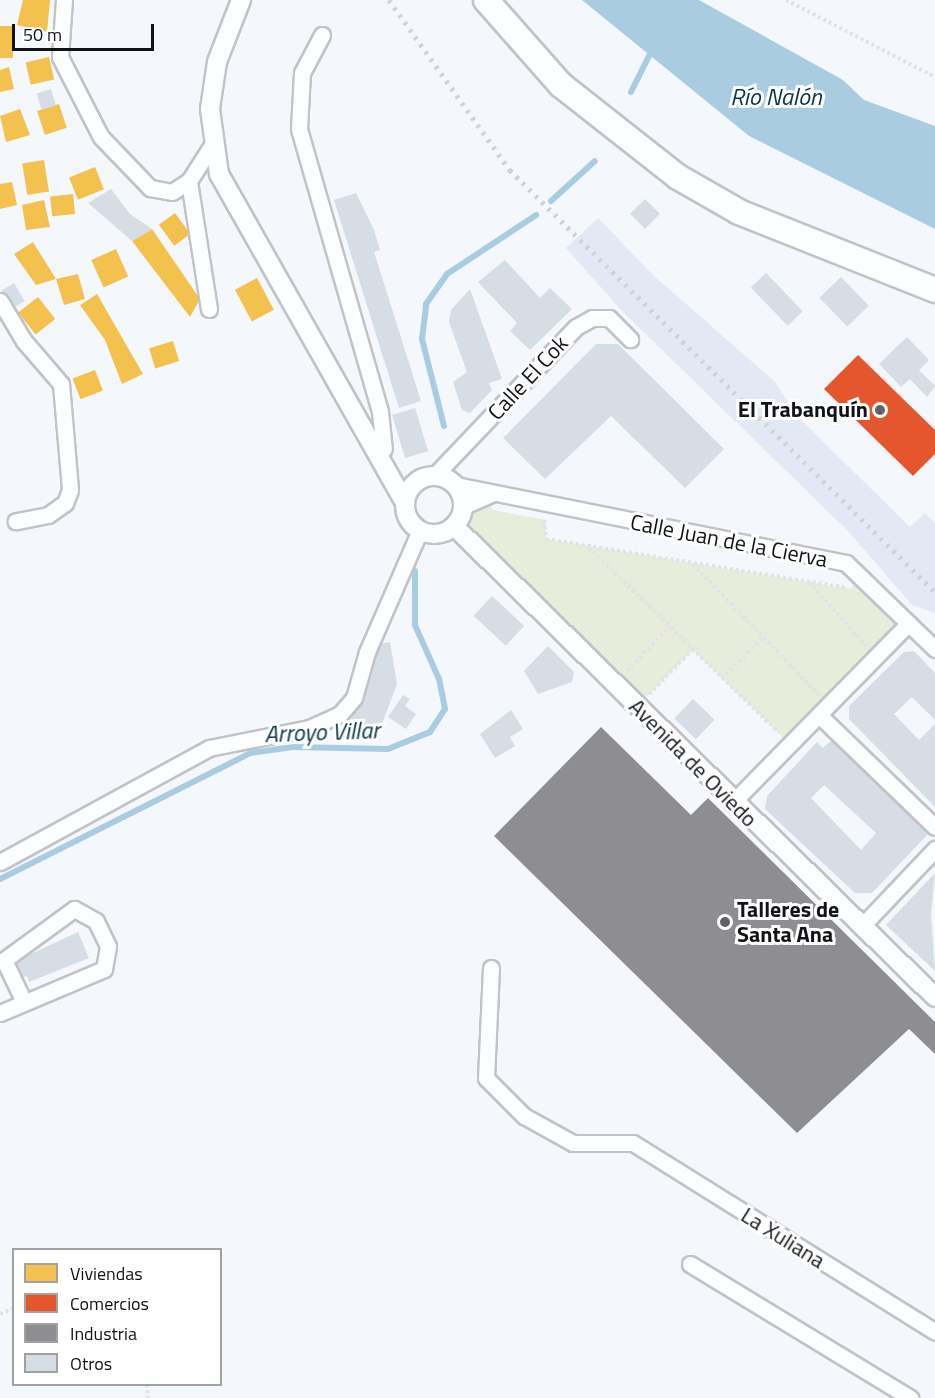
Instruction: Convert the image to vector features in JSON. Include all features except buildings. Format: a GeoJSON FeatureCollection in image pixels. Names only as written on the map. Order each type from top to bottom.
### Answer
{"type":"FeatureCollection","features":[{"type":"Feature","properties":{"kind":"main road"},"geometry":{"type":"LineString","coordinates":[[486,0],[561,85],[678,177],[739,212],[935,290]]}},
{"type":"Feature","properties":{"kind":"street"},"geometry":{"type":"LineString","coordinates":[[64,0],[60,57],[101,137],[150,188],[172,192],[189,181],[212,145]]}},
{"type":"Feature","properties":{"kind":"street"},"geometry":{"type":"LineString","coordinates":[[241,0],[217,62],[212,145],[240,218],[366,427],[420,530],[438,534],[454,526],[464,506],[491,494]]}},
{"type":"Feature","properties":{"kind":"street"},"geometry":{"type":"LineString","coordinates":[[322,36],[302,73],[299,129],[380,412],[384,449]]}},
{"type":"Feature","properties":{"kind":"street"},"geometry":{"type":"LineString","coordinates":[[189,181],[209,309]]}},
{"type":"Feature","properties":{"kind":"street"},"geometry":{"type":"LineString","coordinates":[[0,301],[24,341],[61,384],[70,490],[65,503],[48,515],[16,521]]}},
{"type":"Feature","properties":{"kind":"street","name":"Calle El Cok"},"geometry":{"type":"LineString","coordinates":[[435,475],[576,327],[592,318],[609,318],[630,339]]}},
{"type":"Feature","properties":{"kind":"street"},"geometry":{"type":"LineString","coordinates":[[366,427],[414,483]]}},
{"type":"Feature","properties":{"kind":"street"},"geometry":{"type":"LineString","coordinates":[[405,503],[414,483],[435,475],[456,485],[464,506]]}},
{"type":"Feature","properties":{"kind":"street","name":"Calle Juan de la Cierva"},"geometry":{"type":"LineString","coordinates":[[456,485],[491,494],[846,564],[858,571],[935,649]]}},
{"type":"Feature","properties":{"kind":"street","name":"Avenida de Oviedo"},"geometry":{"type":"LineString","coordinates":[[454,526],[638,705],[732,803],[935,997]]}},
{"type":"Feature","properties":{"kind":"street"},"geometry":{"type":"LineString","coordinates":[[1,865],[209,748],[309,728],[340,714],[354,698],[367,652],[420,530]]}},
{"type":"Feature","properties":{"kind":"street"},"geometry":{"type":"LineString","coordinates":[[732,803],[909,623]]}},
{"type":"Feature","properties":{"kind":"street"},"geometry":{"type":"LineString","coordinates":[[824,710],[935,827]]}},
{"type":"Feature","properties":{"kind":"street"},"geometry":{"type":"LineString","coordinates":[[861,927],[935,849]]}},
{"type":"Feature","properties":{"kind":"street"},"geometry":{"type":"LineString","coordinates":[[0,1013],[104,969],[108,946],[96,921],[74,909],[4,960],[24,1002]]}},
{"type":"Feature","properties":{"kind":"street","name":"La Xuliana"},"geometry":{"type":"LineString","coordinates":[[491,968],[486,1078],[524,1116],[573,1143],[633,1143],[935,1332]]}},
{"type":"Feature","properties":{"kind":"street"},"geometry":{"type":"LineString","coordinates":[[690,1264],[910,1398]]}},
{"type":"Feature","properties":{"kind":"path"},"geometry":{"type":"LineString","coordinates":[[786,0],[935,77]]}},
{"type":"Feature","properties":{"kind":"path"},"geometry":{"type":"LineString","coordinates":[[535,518],[546,520],[546,539],[588,547],[851,589],[858,571]]}},
{"type":"Feature","properties":{"kind":"path"},"geometry":{"type":"LineString","coordinates":[[588,547],[790,744]]}},
{"type":"Feature","properties":{"kind":"path"},"geometry":{"type":"LineString","coordinates":[[693,564],[762,638],[824,710]]}},
{"type":"Feature","properties":{"kind":"path"},"geometry":{"type":"LineString","coordinates":[[808,582],[876,657]]}},
{"type":"Feature","properties":{"kind":"path"},"geometry":{"type":"LineString","coordinates":[[615,685],[669,627]]}},
{"type":"Feature","properties":{"kind":"path"},"geometry":{"type":"LineString","coordinates":[[722,679],[762,638]]}},
{"type":"Feature","properties":{"kind":"path"},"geometry":{"type":"LineString","coordinates":[[638,705],[693,650]]}},
{"type":"Feature","properties":{"kind":"shaded area"},"geometry":{"type":"Polygon","coordinates":[[[598,218],[653,275],[775,382],[796,415],[910,527],[925,513],[935,523],[935,613],[912,605],[849,532],[622,311],[566,248],[598,218]]]}},
{"type":"Feature","properties":{"kind":"green space"},"geometry":{"type":"Polygon","coordinates":[[[491,494],[492,510],[546,520],[546,539],[851,589],[858,571],[909,623],[790,744],[693,650],[638,705],[459,520],[464,506],[491,494]]]}},
{"type":"Feature","properties":{"kind":"water","name":"Río Nalón"},"geometry":{"type":"Polygon","coordinates":[[[582,0],[699,0],[843,80],[864,100],[935,126],[935,229],[749,136],[582,0]]]}},
{"type":"Feature","properties":{"kind":"waterway","name":"Arroyo Villar"},"geometry":{"type":"LineString","coordinates":[[631,92],[651,52]]}},
{"type":"Feature","properties":{"kind":"waterway","name":"Arroyo Villar"},"geometry":{"type":"LineString","coordinates":[[551,201],[595,161]]}},
{"type":"Feature","properties":{"kind":"waterway","name":"Arroyo Villar"},"geometry":{"type":"LineString","coordinates":[[444,426],[422,339],[426,304],[447,274],[536,215]]}},
{"type":"Feature","properties":{"kind":"waterway","name":"Arroyo Villar"},"geometry":{"type":"LineString","coordinates":[[0,879],[250,753],[293,747],[388,749],[430,732],[445,709],[439,679],[415,625],[415,571]]}},
{"type":"Feature","properties":{"kind":"railway"},"geometry":{"type":"LineString","coordinates":[[389,0],[510,170],[935,592]]}},
{"type":"Feature","properties":{"kind":"place","name":"El Trabanquín"},"geometry":{"type":"Point","coordinates":[880,410]}},
{"type":"Feature","properties":{"kind":"place","name":"Talleres de Santa Ana"},"geometry":{"type":"Point","coordinates":[725,922]}}]}
